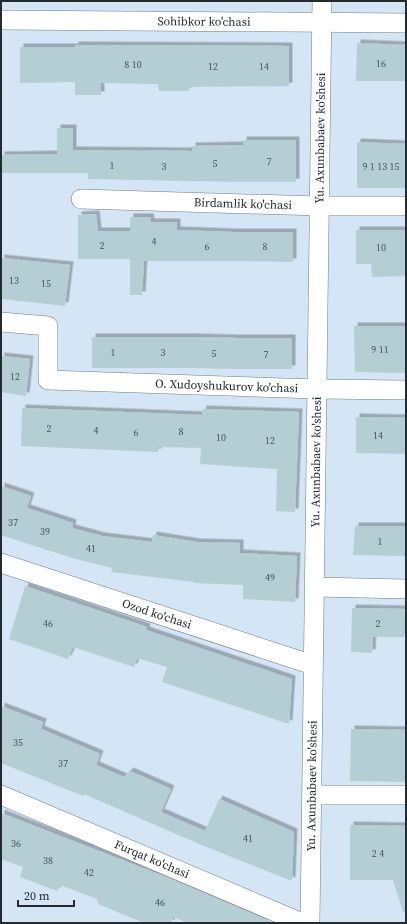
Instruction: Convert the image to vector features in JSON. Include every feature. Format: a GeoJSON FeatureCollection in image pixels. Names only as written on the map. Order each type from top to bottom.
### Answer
{"type":"FeatureCollection","features":[{"type":"Feature","properties":{"kind":"street","name":"Yu. Axunbabaev ko'shesi"},"geometry":{"type":"LineString","coordinates":[[310,923],[322,1]]}},
{"type":"Feature","properties":{"kind":"street","name":"Sohibkor ko'chasi"},"geometry":{"type":"LineString","coordinates":[[1,20],[406,23]]}},
{"type":"Feature","properties":{"kind":"street","name":"Birdamlik ko'chasi"},"geometry":{"type":"LineString","coordinates":[[81,199],[319,206],[406,206]]}},
{"type":"Feature","properties":{"kind":"street","name":"O. Xudoyshukurov ko'chasi"},"geometry":{"type":"LineString","coordinates":[[1,322],[48,326],[48,380],[317,389],[406,390]]}},
{"type":"Feature","properties":{"kind":"street","name":"Ozod ko'chasi"},"geometry":{"type":"LineString","coordinates":[[1,563],[313,665]]}},
{"type":"Feature","properties":{"kind":"street"},"geometry":{"type":"LineString","coordinates":[[314,587],[406,589]]}},
{"type":"Feature","properties":{"kind":"street","name":"Furqat ko'chasi"},"geometry":{"type":"LineString","coordinates":[[1,795],[302,923]]}},
{"type":"Feature","properties":{"kind":"street"},"geometry":{"type":"LineString","coordinates":[[312,795],[406,795]]}},
{"type":"Feature","properties":{"kind":"building"},"geometry":{"type":"Polygon","coordinates":[[[357,43],[406,45],[406,81],[356,81],[357,43]]]}},
{"type":"Feature","properties":{"kind":"building"},"geometry":{"type":"Polygon","coordinates":[[[75,45],[289,46],[289,86],[189,87],[189,91],[159,91],[158,84],[101,83],[101,95],[75,95],[75,82],[20,83],[20,47],[75,47],[75,45]]]}},
{"type":"Feature","properties":{"kind":"building"},"geometry":{"type":"Polygon","coordinates":[[[57,128],[73,128],[73,150],[192,151],[192,146],[243,145],[243,140],[296,140],[296,182],[88,179],[88,173],[1,173],[1,155],[57,154],[57,128]]]}},
{"type":"Feature","properties":{"kind":"building"},"geometry":{"type":"Polygon","coordinates":[[[357,142],[406,144],[406,188],[357,188],[357,142]]]}},
{"type":"Feature","properties":{"kind":"building"},"geometry":{"type":"Polygon","coordinates":[[[96,214],[98,231],[130,231],[130,217],[150,217],[151,222],[177,222],[177,230],[293,232],[293,262],[144,261],[142,295],[130,295],[130,259],[78,259],[78,215],[96,214]]]}},
{"type":"Feature","properties":{"kind":"building"},"geometry":{"type":"Polygon","coordinates":[[[356,230],[406,230],[406,276],[372,277],[371,264],[356,264],[356,230]]]}},
{"type":"Feature","properties":{"kind":"building"},"geometry":{"type":"Polygon","coordinates":[[[1,258],[70,265],[65,306],[1,299],[1,258]]]}},
{"type":"Feature","properties":{"kind":"building"},"geometry":{"type":"Polygon","coordinates":[[[354,326],[406,326],[406,373],[355,372],[354,326]]]}},
{"type":"Feature","properties":{"kind":"building"},"geometry":{"type":"Polygon","coordinates":[[[92,337],[292,338],[292,369],[92,368],[92,337]]]}},
{"type":"Feature","properties":{"kind":"building"},"geometry":{"type":"Polygon","coordinates":[[[1,356],[30,359],[26,396],[1,392],[1,356]]]}},
{"type":"Feature","properties":{"kind":"building"},"geometry":{"type":"Polygon","coordinates":[[[22,408],[202,415],[203,409],[299,412],[295,512],[276,511],[277,469],[200,464],[201,448],[159,447],[158,452],[21,446],[22,408]]]}},
{"type":"Feature","properties":{"kind":"building"},"geometry":{"type":"Polygon","coordinates":[[[356,417],[406,418],[406,454],[356,453],[356,417]]]}},
{"type":"Feature","properties":{"kind":"building"},"geometry":{"type":"Polygon","coordinates":[[[1,486],[31,496],[27,508],[73,523],[72,528],[102,536],[152,542],[153,535],[197,542],[240,543],[240,553],[297,556],[295,602],[243,599],[243,585],[194,583],[111,572],[112,568],[72,558],[1,535],[1,486]]]}},
{"type":"Feature","properties":{"kind":"building"},"geometry":{"type":"Polygon","coordinates":[[[355,526],[406,526],[406,556],[353,555],[355,526]]]}},
{"type":"Feature","properties":{"kind":"building"},"geometry":{"type":"Polygon","coordinates":[[[25,586],[147,627],[146,630],[292,679],[289,724],[162,682],[167,667],[137,658],[134,667],[73,647],[68,659],[9,639],[25,586]]]}},
{"type":"Feature","properties":{"kind":"building"},"geometry":{"type":"Polygon","coordinates":[[[352,608],[405,609],[404,637],[373,637],[372,653],[351,652],[352,608]]]}},
{"type":"Feature","properties":{"kind":"building"},"geometry":{"type":"Polygon","coordinates":[[[1,706],[43,722],[41,729],[100,754],[96,765],[124,777],[130,771],[171,789],[161,812],[205,831],[219,799],[294,832],[292,881],[199,844],[84,794],[83,796],[1,763],[1,706]]]}},
{"type":"Feature","properties":{"kind":"building"},"geometry":{"type":"Polygon","coordinates":[[[351,729],[406,730],[406,782],[350,781],[351,729]]]}},
{"type":"Feature","properties":{"kind":"building"},"geometry":{"type":"Polygon","coordinates":[[[1,813],[166,877],[274,923],[188,923],[173,917],[171,923],[144,923],[98,904],[97,899],[60,885],[57,891],[20,877],[23,867],[1,859],[1,813]]]}},
{"type":"Feature","properties":{"kind":"building"},"geometry":{"type":"Polygon","coordinates":[[[350,825],[406,826],[406,911],[403,912],[393,880],[350,880],[350,825]]]}}]}
